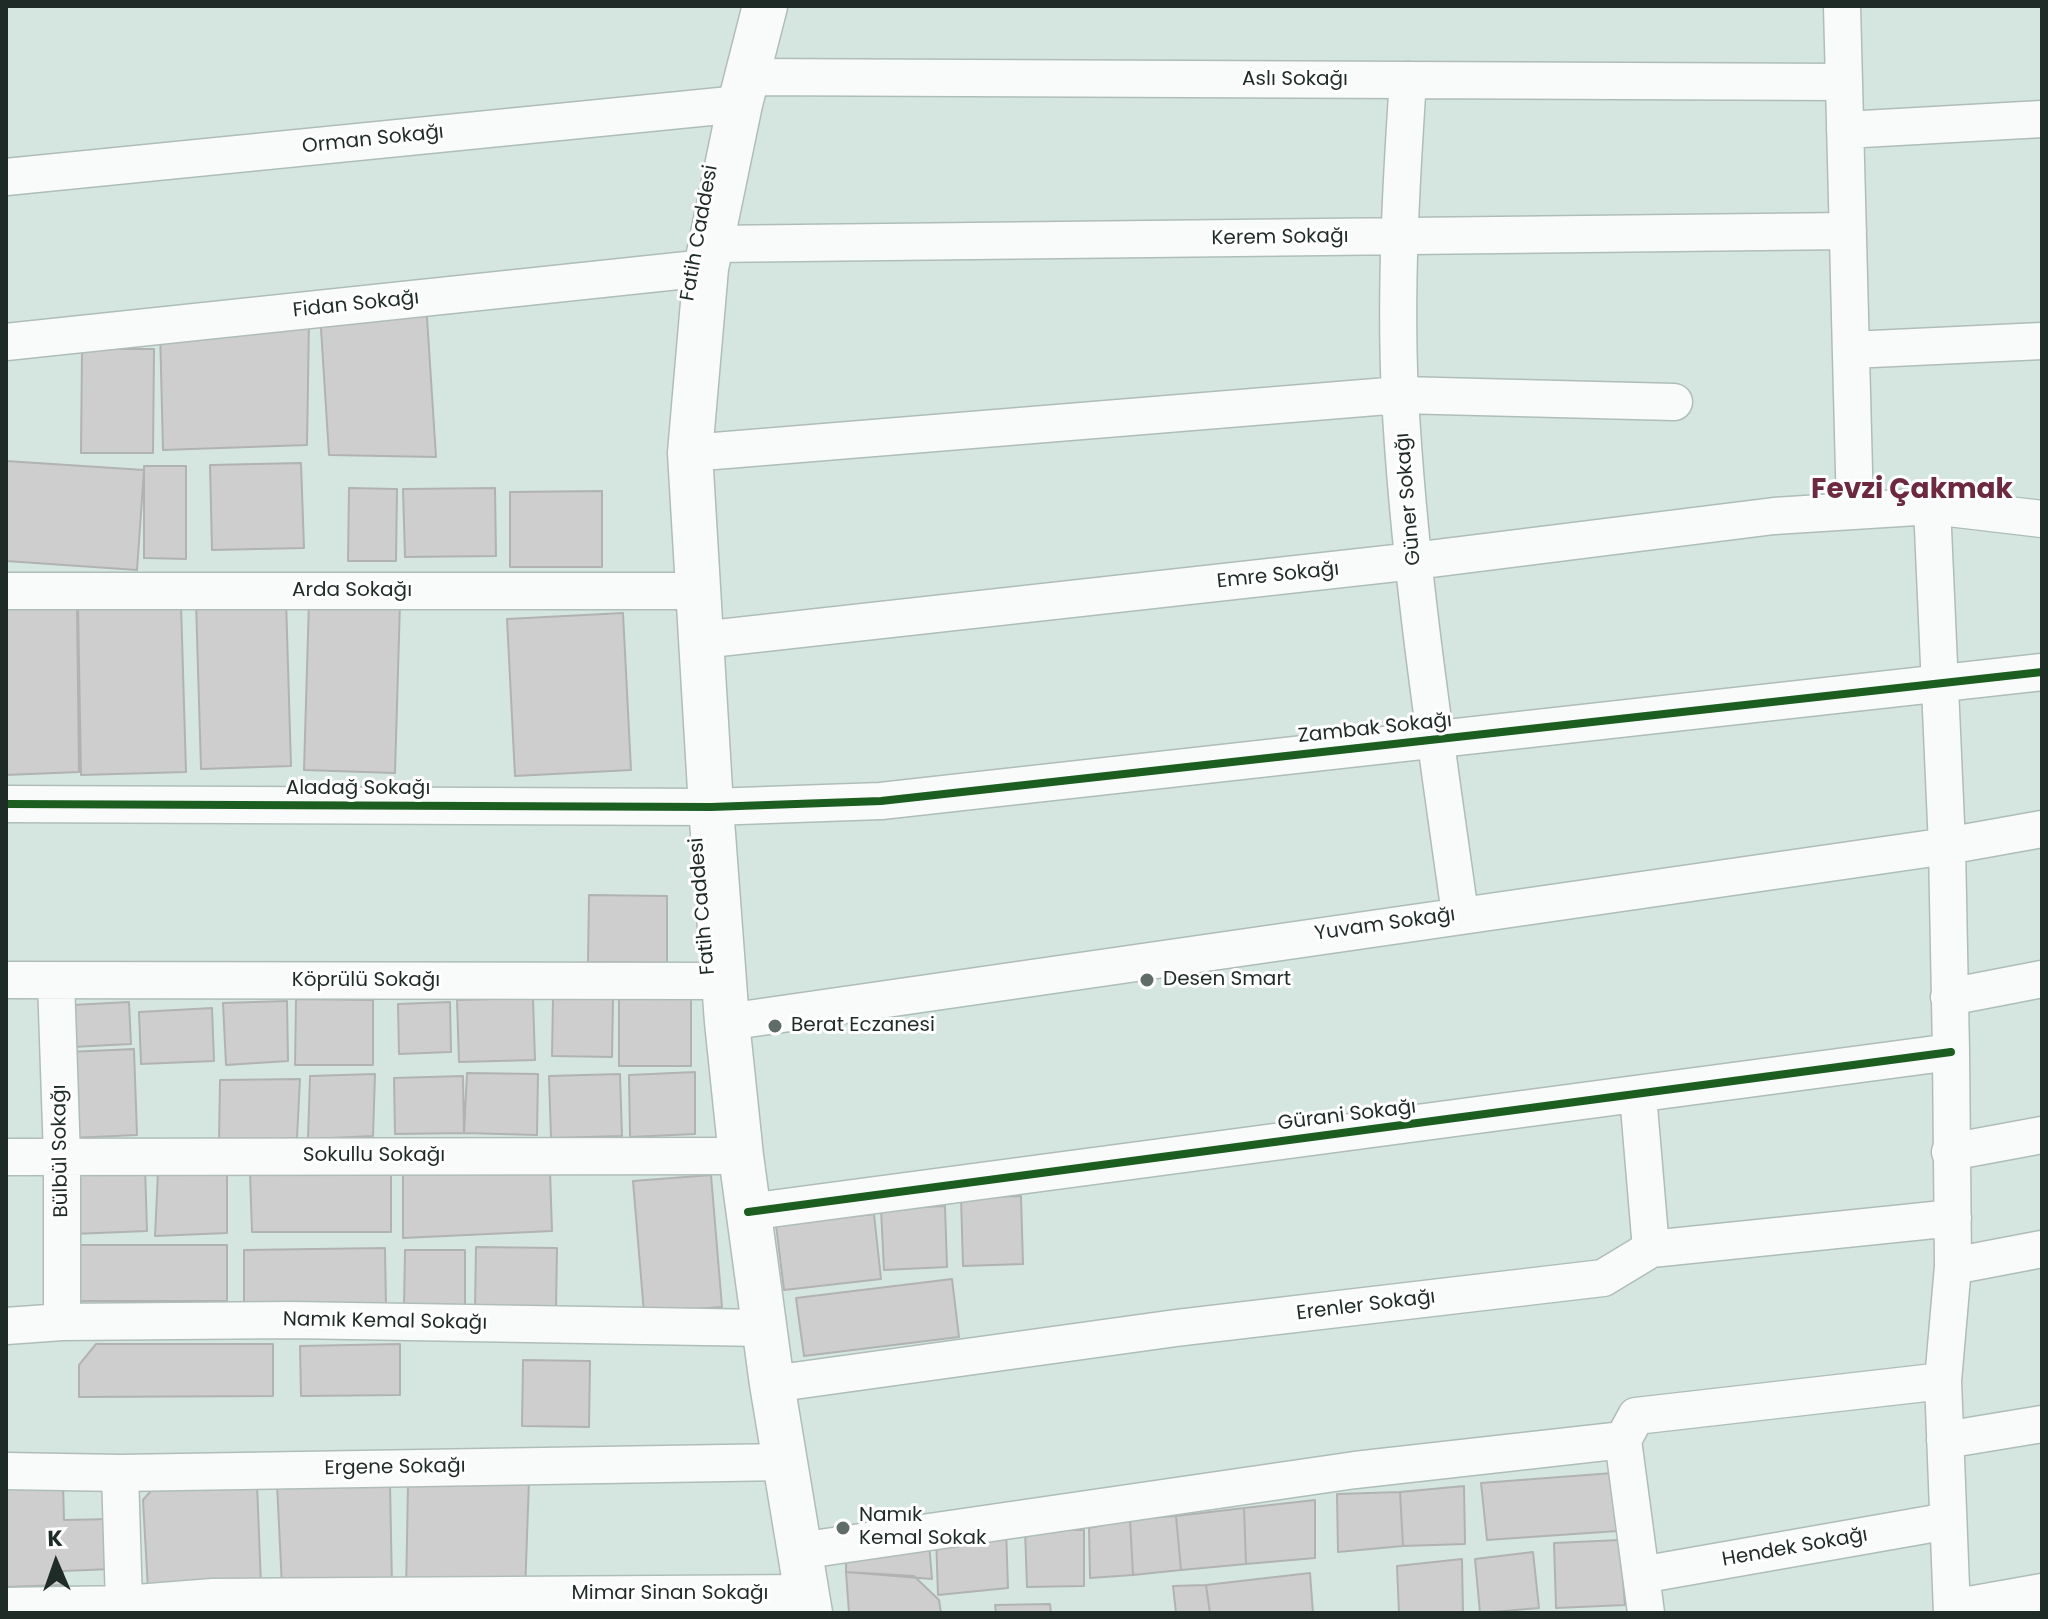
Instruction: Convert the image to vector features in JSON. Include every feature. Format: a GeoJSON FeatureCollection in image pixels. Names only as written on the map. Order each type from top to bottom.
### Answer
{"type":"FeatureCollection","features":[{"type":"Feature","properties":{"kind":"main road","name":"Fatih Caddesi"},"geometry":{"type":"LineString","coordinates":[[765,6],[743,91],[709,256],[690,453],[711,807],[741,1156],[772,1384],[805,1586]]}},
{"type":"Feature","properties":{"kind":"street"},"geometry":{"type":"LineString","coordinates":[[1842,6],[1855,510]]}},
{"type":"Feature","properties":{"kind":"street","name":"Aslı Sokağı"},"geometry":{"type":"LineString","coordinates":[[743,91],[1408,80],[1844,82]]}},
{"type":"Feature","properties":{"kind":"street","name":"Güner Sokağı"},"geometry":{"type":"LineString","coordinates":[[1408,80],[1398,236],[1400,395],[1414,561],[1460,914]]}},
{"type":"Feature","properties":{"kind":"street","name":"Orman Sokağı"},"geometry":{"type":"LineString","coordinates":[[6,177],[743,91]]}},
{"type":"Feature","properties":{"kind":"street"},"geometry":{"type":"LineString","coordinates":[[1845,130],[2042,119]]}},
{"type":"Feature","properties":{"kind":"street","name":"Kerem Sokağı"},"geometry":{"type":"LineString","coordinates":[[709,256],[1398,236],[1848,231]]}},
{"type":"Feature","properties":{"kind":"street","name":"Fidan Sokağı"},"geometry":{"type":"LineString","coordinates":[[6,342],[709,256]]}},
{"type":"Feature","properties":{"kind":"street"},"geometry":{"type":"LineString","coordinates":[[1851,350],[2042,341]]}},
{"type":"Feature","properties":{"kind":"street"},"geometry":{"type":"LineString","coordinates":[[690,453],[1400,395],[1674,402]]}},
{"type":"Feature","properties":{"kind":"street"},"geometry":{"type":"LineString","coordinates":[[1932,506],[1947,846],[1951,1052],[1953,1266],[1943,1381],[1952,1610],[2042,1592]]}},
{"type":"Feature","properties":{"kind":"street","name":"Emre Sokağı"},"geometry":{"type":"LineString","coordinates":[[701,640],[1414,561],[1774,516],[1932,506],[2042,519]]}},
{"type":"Feature","properties":{"kind":"street","name":"Arda Sokağı"},"geometry":{"type":"LineString","coordinates":[[6,591],[698,591]]}},
{"type":"Feature","properties":{"kind":"street","name":"Zambak Sokağı"},"geometry":{"type":"LineString","coordinates":[[711,807],[881,801],[2042,672]]}},
{"type":"Feature","properties":{"kind":"street","name":"Aladağ Sokağı"},"geometry":{"type":"LineString","coordinates":[[6,804],[711,807]]}},
{"type":"Feature","properties":{"kind":"street","name":"Yuvam Sokağı"},"geometry":{"type":"LineString","coordinates":[[726,1002],[1460,914],[1947,846],[2042,829]]}},
{"type":"Feature","properties":{"kind":"street"},"geometry":{"type":"LineString","coordinates":[[1949,997],[2042,979]]}},
{"type":"Feature","properties":{"kind":"street","name":"Köprülü Sokağı"},"geometry":{"type":"LineString","coordinates":[[6,980],[726,1002]]}},
{"type":"Feature","properties":{"kind":"street","name":"Bülbül Sokağı"},"geometry":{"type":"LineString","coordinates":[[56,981],[62,1157],[62,1322]]}},
{"type":"Feature","properties":{"kind":"street","name":"Gürani Sokağı"},"geometry":{"type":"LineString","coordinates":[[748,1212],[1951,1052]]}},
{"type":"Feature","properties":{"kind":"street"},"geometry":{"type":"LineString","coordinates":[[1638,1095],[1651,1249]]}},
{"type":"Feature","properties":{"kind":"street"},"geometry":{"type":"LineString","coordinates":[[1950,1152],[2042,1135]]}},
{"type":"Feature","properties":{"kind":"street","name":"Sokullu Sokağı"},"geometry":{"type":"LineString","coordinates":[[6,1157],[741,1156]]}},
{"type":"Feature","properties":{"kind":"street","name":"Erenler Sokağı"},"geometry":{"type":"LineString","coordinates":[[772,1384],[1176,1328],[1603,1278],[1651,1249],[1953,1218]]}},
{"type":"Feature","properties":{"kind":"street"},"geometry":{"type":"LineString","coordinates":[[1953,1266],[2042,1249]]}},
{"type":"Feature","properties":{"kind":"street","name":"Namık Kemal Sokağı"},"geometry":{"type":"LineString","coordinates":[[6,1326],[62,1322],[292,1320],[764,1328]]}},
{"type":"Feature","properties":{"kind":"street"},"geometry":{"type":"LineString","coordinates":[[1646,1613],[1623,1440],[1636,1416],[1943,1381]]}},
{"type":"Feature","properties":{"kind":"street"},"geometry":{"type":"LineString","coordinates":[[1945,1440],[2042,1424]]}},
{"type":"Feature","properties":{"kind":"street","name":"Mimar Sinan Sokağı"},"geometry":{"type":"LineString","coordinates":[[6,1606],[213,1605],[805,1586],[1355,1470],[1623,1440]]}},
{"type":"Feature","properties":{"kind":"street","name":"Ergene Sokağı"},"geometry":{"type":"LineString","coordinates":[[6,1471],[120,1473],[785,1462]]}},
{"type":"Feature","properties":{"kind":"street"},"geometry":{"type":"LineString","coordinates":[[120,1473],[124,1604]]}},
{"type":"Feature","properties":{"kind":"street","name":"Hendek Sokağı"},"geometry":{"type":"LineString","coordinates":[[1641,1575],[1948,1521]]}},
{"type":"Feature","properties":{"kind":"building"},"geometry":{"type":"Polygon","coordinates":[[[426,302],[436,457],[329,455],[320,313],[426,302]]]}},
{"type":"Feature","properties":{"kind":"building"},"geometry":{"type":"Polygon","coordinates":[[[309,319],[307,445],[163,450],[160,330],[309,319]]]}},
{"type":"Feature","properties":{"kind":"building"},"geometry":{"type":"Polygon","coordinates":[[[82,349],[154,349],[153,453],[81,453],[82,349]]]}},
{"type":"Feature","properties":{"kind":"building"},"geometry":{"type":"Polygon","coordinates":[[[6,461],[144,470],[137,570],[6,561],[6,461]]]}},
{"type":"Feature","properties":{"kind":"building"},"geometry":{"type":"Polygon","coordinates":[[[301,463],[304,548],[212,550],[210,465],[301,463]]]}},
{"type":"Feature","properties":{"kind":"building"},"geometry":{"type":"Polygon","coordinates":[[[144,466],[186,466],[186,559],[144,558],[144,466]]]}},
{"type":"Feature","properties":{"kind":"building"},"geometry":{"type":"Polygon","coordinates":[[[349,488],[397,489],[396,561],[348,561],[349,488]]]}},
{"type":"Feature","properties":{"kind":"building"},"geometry":{"type":"Polygon","coordinates":[[[495,488],[496,556],[405,557],[403,489],[495,488]]]}},
{"type":"Feature","properties":{"kind":"building"},"geometry":{"type":"Polygon","coordinates":[[[602,491],[602,567],[510,567],[510,492],[602,491]]]}},
{"type":"Feature","properties":{"kind":"building"},"geometry":{"type":"Polygon","coordinates":[[[286,599],[291,766],[201,769],[196,602],[286,599]]]}},
{"type":"Feature","properties":{"kind":"building"},"geometry":{"type":"Polygon","coordinates":[[[309,600],[400,603],[395,773],[304,770],[309,600]]]}},
{"type":"Feature","properties":{"kind":"building"},"geometry":{"type":"Polygon","coordinates":[[[77,603],[79,772],[6,775],[6,606],[77,603]]]}},
{"type":"Feature","properties":{"kind":"building"},"geometry":{"type":"Polygon","coordinates":[[[181,604],[186,772],[81,775],[78,606],[181,604]]]}},
{"type":"Feature","properties":{"kind":"building"},"geometry":{"type":"Polygon","coordinates":[[[623,613],[631,770],[515,776],[507,619],[623,613]]]}},
{"type":"Feature","properties":{"kind":"building"},"geometry":{"type":"Polygon","coordinates":[[[589,895],[667,896],[667,963],[588,962],[589,895]]]}},
{"type":"Feature","properties":{"kind":"building"},"geometry":{"type":"Polygon","coordinates":[[[533,998],[535,1060],[459,1062],[457,1000],[533,998]]]}},
{"type":"Feature","properties":{"kind":"building"},"geometry":{"type":"Polygon","coordinates":[[[553,998],[613,999],[612,1057],[552,1056],[553,998]]]}},
{"type":"Feature","properties":{"kind":"building"},"geometry":{"type":"Polygon","coordinates":[[[296,999],[373,1000],[373,1065],[295,1065],[296,999]]]}},
{"type":"Feature","properties":{"kind":"building"},"geometry":{"type":"Polygon","coordinates":[[[619,999],[691,999],[691,1066],[619,1066],[619,999]]]}},
{"type":"Feature","properties":{"kind":"building"},"geometry":{"type":"Polygon","coordinates":[[[287,1001],[288,1061],[226,1065],[223,1003],[287,1001]]]}},
{"type":"Feature","properties":{"kind":"building"},"geometry":{"type":"Polygon","coordinates":[[[129,1002],[131,1044],[72,1047],[72,1005],[129,1002]]]}},
{"type":"Feature","properties":{"kind":"building"},"geometry":{"type":"Polygon","coordinates":[[[450,1002],[451,1052],[399,1054],[398,1004],[450,1002]]]}},
{"type":"Feature","properties":{"kind":"building"},"geometry":{"type":"Polygon","coordinates":[[[212,1008],[214,1061],[141,1064],[139,1012],[212,1008]]]}},
{"type":"Feature","properties":{"kind":"building"},"geometry":{"type":"Polygon","coordinates":[[[134,1049],[137,1135],[71,1138],[68,1052],[134,1049]]]}},
{"type":"Feature","properties":{"kind":"building"},"geometry":{"type":"Polygon","coordinates":[[[695,1072],[695,1134],[630,1137],[629,1075],[695,1072]]]}},
{"type":"Feature","properties":{"kind":"building"},"geometry":{"type":"Polygon","coordinates":[[[467,1073],[538,1074],[537,1135],[464,1133],[467,1073]]]}},
{"type":"Feature","properties":{"kind":"building"},"geometry":{"type":"Polygon","coordinates":[[[375,1074],[373,1136],[308,1139],[310,1076],[375,1074]]]}},
{"type":"Feature","properties":{"kind":"building"},"geometry":{"type":"Polygon","coordinates":[[[620,1074],[622,1136],[551,1138],[549,1076],[620,1074]]]}},
{"type":"Feature","properties":{"kind":"building"},"geometry":{"type":"Polygon","coordinates":[[[463,1076],[464,1133],[395,1134],[394,1078],[463,1076]]]}},
{"type":"Feature","properties":{"kind":"building"},"geometry":{"type":"Polygon","coordinates":[[[300,1079],[297,1138],[219,1143],[220,1080],[300,1079]]]}},
{"type":"Feature","properties":{"kind":"building"},"geometry":{"type":"Polygon","coordinates":[[[145,1167],[147,1231],[73,1234],[71,1171],[145,1167]]]}},
{"type":"Feature","properties":{"kind":"building"},"geometry":{"type":"Polygon","coordinates":[[[227,1171],[227,1233],[155,1236],[158,1172],[227,1171]]]}},
{"type":"Feature","properties":{"kind":"building"},"geometry":{"type":"Polygon","coordinates":[[[391,1171],[391,1232],[252,1232],[250,1173],[391,1171]]]}},
{"type":"Feature","properties":{"kind":"building"},"geometry":{"type":"Polygon","coordinates":[[[550,1171],[552,1231],[403,1238],[403,1174],[550,1171]]]}},
{"type":"Feature","properties":{"kind":"building"},"geometry":{"type":"Polygon","coordinates":[[[711,1175],[722,1307],[644,1313],[633,1181],[711,1175]]]}},
{"type":"Feature","properties":{"kind":"building"},"geometry":{"type":"Polygon","coordinates":[[[1021,1196],[1023,1264],[963,1266],[961,1198],[1021,1196]]]}},
{"type":"Feature","properties":{"kind":"building"},"geometry":{"type":"Polygon","coordinates":[[[945,1206],[947,1267],[884,1270],[881,1209],[945,1206]]]}},
{"type":"Feature","properties":{"kind":"building"},"geometry":{"type":"Polygon","coordinates":[[[874,1214],[881,1279],[784,1290],[776,1225],[874,1214]]]}},
{"type":"Feature","properties":{"kind":"building"},"geometry":{"type":"Polygon","coordinates":[[[75,1245],[227,1245],[227,1301],[76,1301],[75,1245]]]}},
{"type":"Feature","properties":{"kind":"building"},"geometry":{"type":"Polygon","coordinates":[[[476,1247],[557,1248],[556,1309],[475,1309],[476,1247]]]}},
{"type":"Feature","properties":{"kind":"building"},"geometry":{"type":"Polygon","coordinates":[[[385,1248],[386,1307],[244,1308],[244,1250],[385,1248]]]}},
{"type":"Feature","properties":{"kind":"building"},"geometry":{"type":"Polygon","coordinates":[[[405,1250],[465,1250],[465,1307],[404,1306],[405,1250]]]}},
{"type":"Feature","properties":{"kind":"building"},"geometry":{"type":"Polygon","coordinates":[[[952,1279],[959,1337],[804,1356],[796,1298],[952,1279]]]}},
{"type":"Feature","properties":{"kind":"building"},"geometry":{"type":"Polygon","coordinates":[[[96,1344],[273,1344],[273,1396],[79,1397],[79,1365],[96,1344]]]}},
{"type":"Feature","properties":{"kind":"building"},"geometry":{"type":"Polygon","coordinates":[[[400,1344],[400,1395],[301,1396],[300,1346],[400,1344]]]}},
{"type":"Feature","properties":{"kind":"building"},"geometry":{"type":"Polygon","coordinates":[[[523,1360],[590,1361],[589,1427],[522,1426],[523,1360]]]}},
{"type":"Feature","properties":{"kind":"building"},"geometry":{"type":"Polygon","coordinates":[[[1613,1473],[1618,1531],[1487,1540],[1481,1483],[1613,1473]]]}},
{"type":"Feature","properties":{"kind":"building"},"geometry":{"type":"Polygon","coordinates":[[[529,1480],[525,1593],[406,1592],[408,1485],[529,1480]]]}},
{"type":"Feature","properties":{"kind":"building"},"geometry":{"type":"Polygon","coordinates":[[[257,1483],[261,1586],[148,1590],[143,1500],[156,1485],[257,1483]]]}},
{"type":"Feature","properties":{"kind":"building"},"geometry":{"type":"Polygon","coordinates":[[[390,1483],[392,1586],[282,1587],[277,1484],[390,1483]]]}},
{"type":"Feature","properties":{"kind":"building"},"geometry":{"type":"Polygon","coordinates":[[[63,1484],[64,1520],[112,1519],[112,1569],[63,1571],[62,1585],[6,1587],[6,1485],[63,1484]]]}},
{"type":"Feature","properties":{"kind":"building"},"geometry":{"type":"Polygon","coordinates":[[[1464,1486],[1465,1544],[1403,1546],[1400,1492],[1464,1486]]]}},
{"type":"Feature","properties":{"kind":"building"},"geometry":{"type":"Polygon","coordinates":[[[1400,1492],[1403,1546],[1338,1552],[1337,1494],[1400,1492]]]}},
{"type":"Feature","properties":{"kind":"building"},"geometry":{"type":"Polygon","coordinates":[[[1315,1500],[1315,1558],[1246,1564],[1244,1508],[1315,1500]]]}},
{"type":"Feature","properties":{"kind":"building"},"geometry":{"type":"Polygon","coordinates":[[[1244,1508],[1246,1564],[1181,1570],[1176,1516],[1244,1508]]]}},
{"type":"Feature","properties":{"kind":"building"},"geometry":{"type":"Polygon","coordinates":[[[1176,1516],[1181,1570],[1133,1575],[1130,1519],[1176,1516]]]}},
{"type":"Feature","properties":{"kind":"building"},"geometry":{"type":"Polygon","coordinates":[[[1130,1519],[1133,1575],[1090,1578],[1089,1528],[1130,1519]]]}},
{"type":"Feature","properties":{"kind":"building"},"geometry":{"type":"Polygon","coordinates":[[[1006,1528],[1008,1588],[938,1595],[936,1537],[1006,1528]]]}},
{"type":"Feature","properties":{"kind":"building"},"geometry":{"type":"Polygon","coordinates":[[[1025,1530],[1084,1530],[1084,1586],[1027,1587],[1025,1530]]]}},
{"type":"Feature","properties":{"kind":"building"},"geometry":{"type":"Polygon","coordinates":[[[1620,1540],[1625,1605],[1556,1608],[1554,1543],[1620,1540]]]}},
{"type":"Feature","properties":{"kind":"building"},"geometry":{"type":"Polygon","coordinates":[[[929,1543],[932,1579],[846,1572],[846,1554],[929,1543]]]}},
{"type":"Feature","properties":{"kind":"building"},"geometry":{"type":"Polygon","coordinates":[[[1533,1552],[1539,1608],[1480,1613],[1475,1559],[1533,1552]]]}},
{"type":"Feature","properties":{"kind":"building"},"geometry":{"type":"Polygon","coordinates":[[[1462,1559],[1463,1613],[1399,1613],[1397,1566],[1462,1559]]]}},
{"type":"Feature","properties":{"kind":"building"},"geometry":{"type":"Polygon","coordinates":[[[846,1572],[914,1576],[939,1600],[941,1613],[849,1613],[846,1572]]]}},
{"type":"Feature","properties":{"kind":"building"},"geometry":{"type":"Polygon","coordinates":[[[1310,1573],[1313,1613],[1210,1613],[1206,1585],[1310,1573]]]}},
{"type":"Feature","properties":{"kind":"building"},"geometry":{"type":"Polygon","coordinates":[[[1206,1585],[1210,1613],[1176,1613],[1173,1586],[1206,1585]]]}},
{"type":"Feature","properties":{"kind":"building"},"geometry":{"type":"Polygon","coordinates":[[[1050,1604],[1051,1613],[996,1613],[995,1605],[1050,1604]]]}},
{"type":"Feature","properties":{"kind":"cycle path"},"geometry":{"type":"LineString","coordinates":[[6,804],[711,807],[881,801],[2042,672]]}},
{"type":"Feature","properties":{"kind":"cycle path"},"geometry":{"type":"LineString","coordinates":[[748,1212],[1951,1052]]}},
{"type":"Feature","properties":{"kind":"place","name":"Desen Smart"},"geometry":{"type":"Point","coordinates":[1147,980]}},
{"type":"Feature","properties":{"kind":"place","name":"Berat Eczanesi"},"geometry":{"type":"Point","coordinates":[775,1026]}},
{"type":"Feature","properties":{"kind":"place","name":"Namık Kemal Sokak"},"geometry":{"type":"Point","coordinates":[843,1528]}},
{"type":"Feature","properties":{"kind":"district","name":"Fevzi Çakmak"},"geometry":{"type":"Point","coordinates":[1912,491]}}]}
